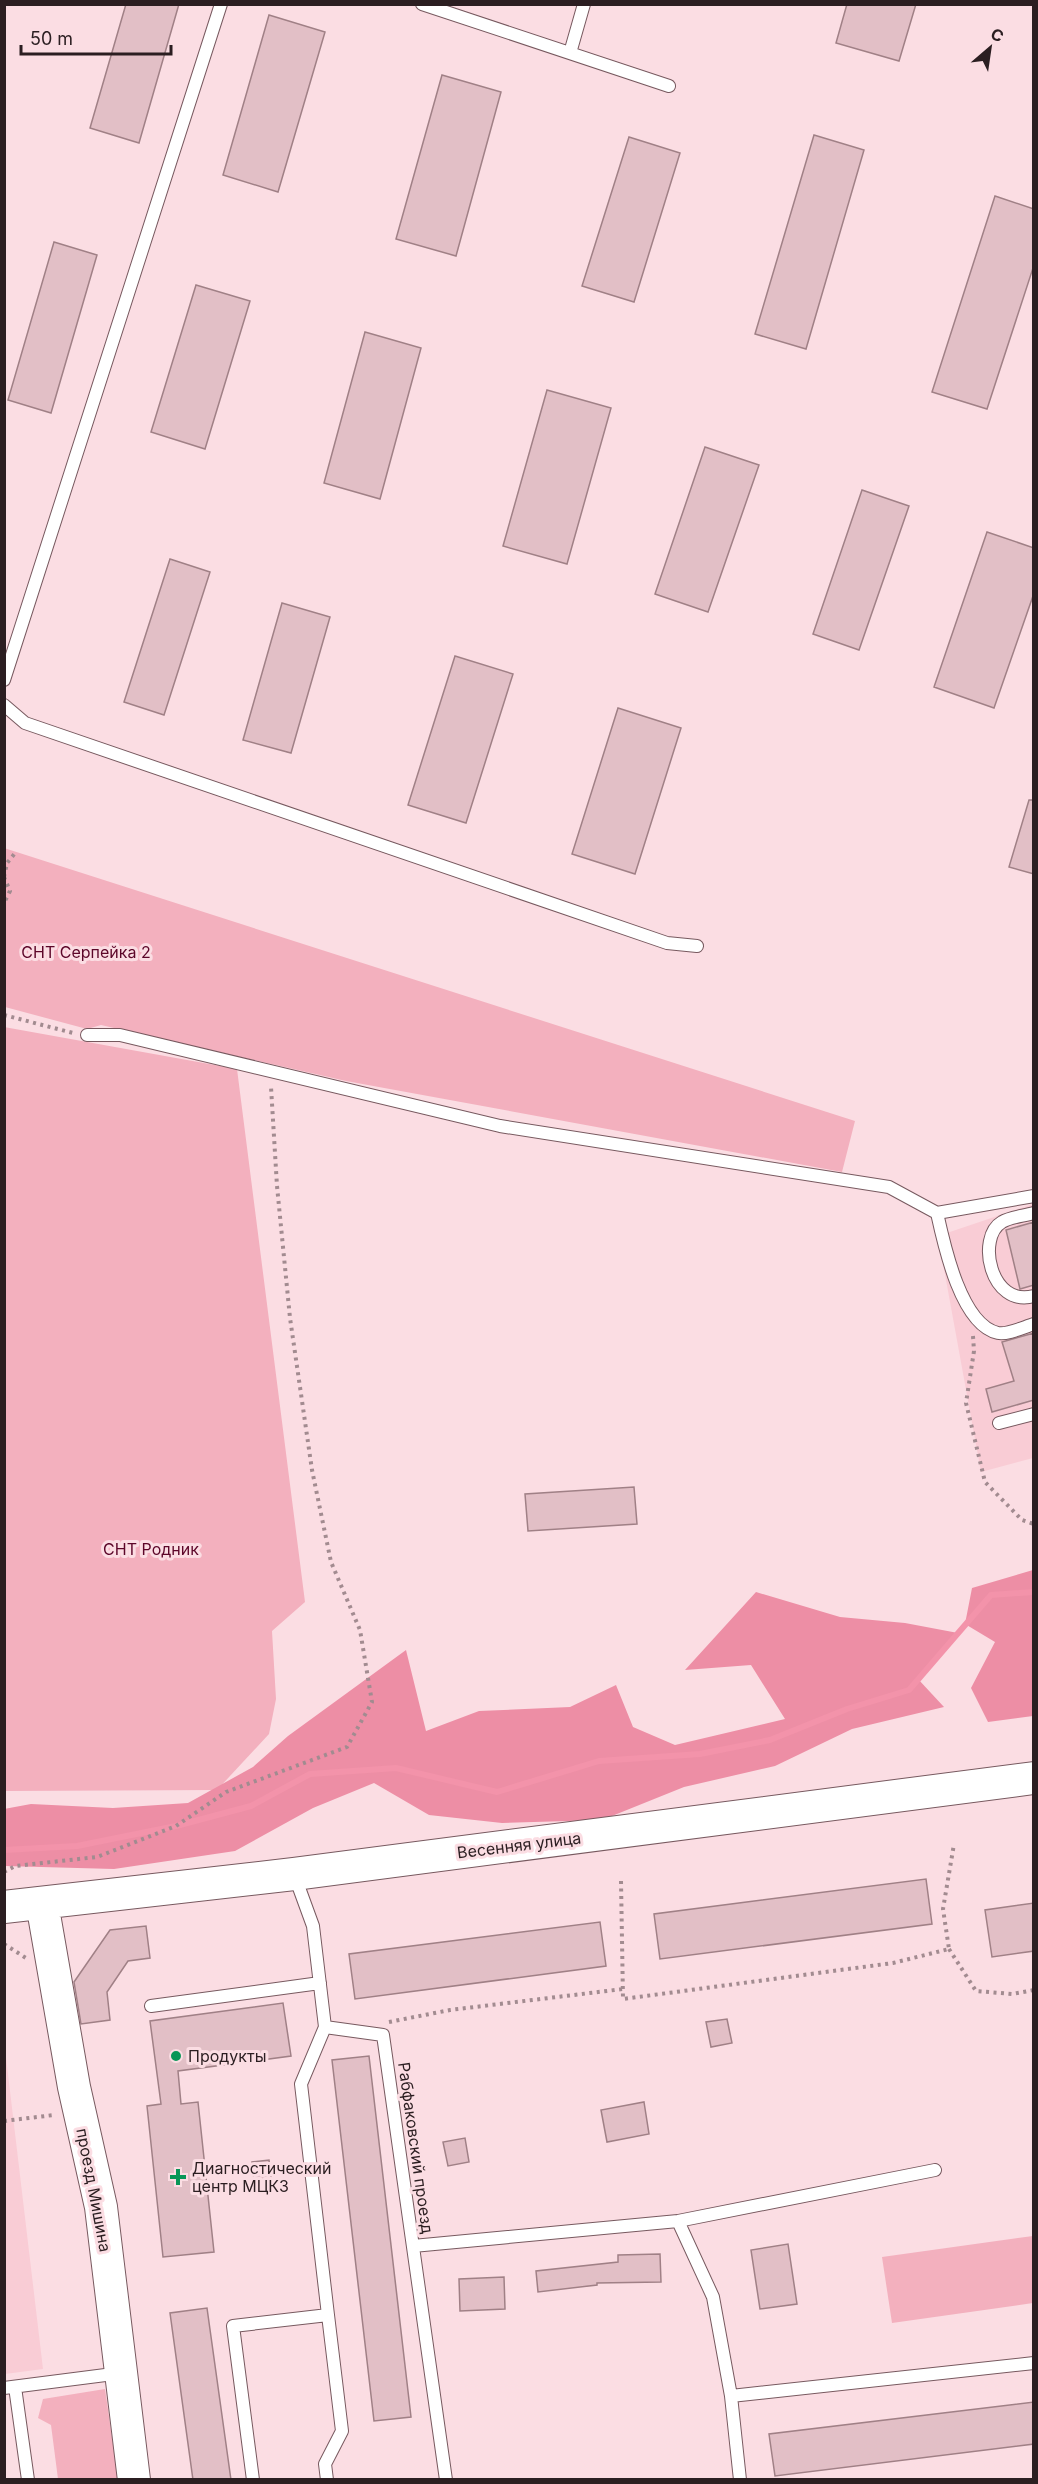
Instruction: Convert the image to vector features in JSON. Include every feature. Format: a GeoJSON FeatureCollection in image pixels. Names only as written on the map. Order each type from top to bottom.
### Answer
{"type":"FeatureCollection","features":[{"type":"Feature","properties":{"kind":"street","name":"Весенняя улица"},"geometry":{"type":"LineString","coordinates":[[4,1907],[294,1874],[1034,1778]]}},
{"type":"Feature","properties":{"kind":"street","name":"проезд Мишина"},"geometry":{"type":"LineString","coordinates":[[42,1903],[80,2112],[101,2206],[134,2480]]}},
{"type":"Feature","properties":{"kind":"lane"},"geometry":{"type":"LineString","coordinates":[[4,680],[221,4]]}},
{"type":"Feature","properties":{"kind":"lane"},"geometry":{"type":"LineString","coordinates":[[422,4],[669,86]]}},
{"type":"Feature","properties":{"kind":"lane"},"geometry":{"type":"LineString","coordinates":[[570,53],[584,4]]}},
{"type":"Feature","properties":{"kind":"lane"},"geometry":{"type":"LineString","coordinates":[[4,705],[24,723],[667,943],[697,946]]}},
{"type":"Feature","properties":{"kind":"lane"},"geometry":{"type":"LineString","coordinates":[[87,1035],[120,1035],[500,1126],[889,1187],[937,1213],[1034,1196]]}},
{"type":"Feature","properties":{"kind":"lane"},"geometry":{"type":"LineString","coordinates":[[937,1213],[945,1247],[967,1308],[983,1326],[999,1334],[1034,1324]]}},
{"type":"Feature","properties":{"kind":"lane"},"geometry":{"type":"LineString","coordinates":[[1034,1213],[1001,1222],[992,1233],[988,1252],[997,1281],[1007,1294],[1022,1299],[1034,1296]]}},
{"type":"Feature","properties":{"kind":"lane"},"geometry":{"type":"LineString","coordinates":[[999,1423],[1034,1414]]}},
{"type":"Feature","properties":{"kind":"lane"},"geometry":{"type":"LineString","coordinates":[[294,1874],[313,1926],[325,2027],[301,2085],[342,2431],[325,2464],[327,2480]]}},
{"type":"Feature","properties":{"kind":"lane"},"geometry":{"type":"LineString","coordinates":[[151,2006],[320,1983]]}},
{"type":"Feature","properties":{"kind":"lane","name":"Рабфаковский проезд"},"geometry":{"type":"LineString","coordinates":[[325,2027],[383,2035],[446,2480]]}},
{"type":"Feature","properties":{"kind":"lane"},"geometry":{"type":"LineString","coordinates":[[413,2246],[678,2221],[935,2170]]}},
{"type":"Feature","properties":{"kind":"lane"},"geometry":{"type":"LineString","coordinates":[[678,2221],[713,2297],[731,2396],[740,2480]]}},
{"type":"Feature","properties":{"kind":"lane"},"geometry":{"type":"LineString","coordinates":[[253,2480],[233,2326],[328,2315]]}},
{"type":"Feature","properties":{"kind":"lane"},"geometry":{"type":"LineString","coordinates":[[731,2396],[1034,2363]]}},
{"type":"Feature","properties":{"kind":"lane"},"geometry":{"type":"LineString","coordinates":[[28,2480],[10,2387],[122,2372]]}},
{"type":"Feature","properties":{"kind":"path"},"geometry":{"type":"LineString","coordinates":[[4,903],[10,891],[4,877],[7,863],[16,852]]}},
{"type":"Feature","properties":{"kind":"path"},"geometry":{"type":"LineString","coordinates":[[4,1015],[87,1035]]}},
{"type":"Feature","properties":{"kind":"path"},"geometry":{"type":"LineString","coordinates":[[4,1872],[15,1866],[97,1857],[176,1826],[226,1792],[346,1747],[372,1702],[360,1630],[332,1562],[312,1470],[290,1318],[277,1186],[270,1071]]}},
{"type":"Feature","properties":{"kind":"path"},"geometry":{"type":"LineString","coordinates":[[954,1844],[943,1909],[949,1949],[976,1991],[1012,1994],[1034,1990]]}},
{"type":"Feature","properties":{"kind":"path"},"geometry":{"type":"LineString","coordinates":[[621,1881],[623,1999],[893,1963],[949,1949]]}},
{"type":"Feature","properties":{"kind":"path"},"geometry":{"type":"LineString","coordinates":[[348,2030],[450,2010],[623,1989]]}},
{"type":"Feature","properties":{"kind":"path"},"geometry":{"type":"LineString","coordinates":[[4,2121],[80,2112]]}},
{"type":"Feature","properties":{"kind":"shaded area"},"geometry":{"type":"Polygon","coordinates":[[[1033,1204],[1033,1458],[981,1472],[938,1236],[1033,1204]]]}},
{"type":"Feature","properties":{"kind":"shaded area"},"geometry":{"type":"Polygon","coordinates":[[[1033,1570],[1033,1716],[988,1722],[971,1688],[995,1642],[965,1624],[972,1588],[1033,1570]]]}},
{"type":"Feature","properties":{"kind":"shaded area"},"geometry":{"type":"Polygon","coordinates":[[[756,1592],[840,1617],[905,1623],[958,1633],[918,1679],[944,1707],[852,1729],[775,1766],[684,1787],[602,1820],[502,1823],[429,1815],[374,1783],[313,1808],[235,1851],[114,1869],[5,1866],[4,1809],[31,1804],[113,1808],[188,1803],[253,1767],[288,1736],[406,1650],[426,1731],[479,1711],[570,1707],[616,1685],[633,1727],[675,1745],[785,1719],[751,1665],[685,1670],[756,1592]]]}},
{"type":"Feature","properties":{"kind":"shaded area"},"geometry":{"type":"Polygon","coordinates":[[[5,2049],[43,2369],[4,2374],[5,2049]]]}},
{"type":"Feature","properties":{"kind":"green space","name":"СНТ Серпейка 2"},"geometry":{"type":"Polygon","coordinates":[[[4,848],[855,1121],[842,1172],[346,1081],[101,1025],[87,1029],[5,1007],[4,848]]]}},
{"type":"Feature","properties":{"kind":"green space","name":"СНТ Родник"},"geometry":{"type":"Polygon","coordinates":[[[4,1027],[237,1069],[305,1602],[272,1631],[276,1699],[269,1734],[217,1790],[5,1791],[4,1027]]]}},
{"type":"Feature","properties":{"kind":"green space"},"geometry":{"type":"Polygon","coordinates":[[[1033,2236],[1033,2303],[892,2323],[882,2257],[1033,2236]]]}},
{"type":"Feature","properties":{"kind":"green space"},"geometry":{"type":"Polygon","coordinates":[[[105,2389],[118,2479],[58,2479],[51,2425],[38,2418],[43,2399],[105,2389]]]}},
{"type":"Feature","properties":{"kind":"building"},"geometry":{"type":"Polygon","coordinates":[[[126,4],[179,4],[139,143],[90,128],[126,4]]]}},
{"type":"Feature","properties":{"kind":"building"},"geometry":{"type":"Polygon","coordinates":[[[847,4],[916,4],[899,61],[836,43],[847,4]]]}},
{"type":"Feature","properties":{"kind":"building"},"geometry":{"type":"Polygon","coordinates":[[[269,15],[325,32],[278,192],[223,175],[269,15]]]}},
{"type":"Feature","properties":{"kind":"building"},"geometry":{"type":"Polygon","coordinates":[[[442,75],[501,92],[456,256],[396,239],[442,75]]]}},
{"type":"Feature","properties":{"kind":"building"},"geometry":{"type":"Polygon","coordinates":[[[814,135],[864,150],[806,349],[755,334],[814,135]]]}},
{"type":"Feature","properties":{"kind":"building"},"geometry":{"type":"Polygon","coordinates":[[[629,137],[680,153],[634,302],[582,286],[629,137]]]}},
{"type":"Feature","properties":{"kind":"building"},"geometry":{"type":"Polygon","coordinates":[[[995,196],[1034,209],[1034,265],[987,409],[932,392],[995,196]]]}},
{"type":"Feature","properties":{"kind":"building"},"geometry":{"type":"Polygon","coordinates":[[[54,242],[97,255],[51,413],[8,400],[54,242]]]}},
{"type":"Feature","properties":{"kind":"building"},"geometry":{"type":"Polygon","coordinates":[[[196,285],[250,301],[205,449],[151,432],[196,285]]]}},
{"type":"Feature","properties":{"kind":"building"},"geometry":{"type":"Polygon","coordinates":[[[365,332],[421,348],[380,499],[324,483],[365,332]]]}},
{"type":"Feature","properties":{"kind":"building"},"geometry":{"type":"Polygon","coordinates":[[[547,390],[611,408],[567,564],[503,546],[547,390]]]}},
{"type":"Feature","properties":{"kind":"building"},"geometry":{"type":"Polygon","coordinates":[[[705,447],[759,465],[708,612],[655,594],[705,447]]]}},
{"type":"Feature","properties":{"kind":"building"},"geometry":{"type":"Polygon","coordinates":[[[862,490],[909,506],[859,650],[813,634],[862,490]]]}},
{"type":"Feature","properties":{"kind":"building"},"geometry":{"type":"Polygon","coordinates":[[[987,532],[1034,548],[1034,593],[994,708],[934,687],[987,532]]]}},
{"type":"Feature","properties":{"kind":"building"},"geometry":{"type":"Polygon","coordinates":[[[170,559],[210,572],[164,715],[124,702],[170,559]]]}},
{"type":"Feature","properties":{"kind":"building"},"geometry":{"type":"Polygon","coordinates":[[[282,603],[330,617],[291,753],[243,740],[282,603]]]}},
{"type":"Feature","properties":{"kind":"building"},"geometry":{"type":"Polygon","coordinates":[[[455,656],[513,674],[466,823],[408,805],[455,656]]]}},
{"type":"Feature","properties":{"kind":"building"},"geometry":{"type":"Polygon","coordinates":[[[618,708],[681,728],[635,874],[572,854],[618,708]]]}},
{"type":"Feature","properties":{"kind":"building"},"geometry":{"type":"Polygon","coordinates":[[[1029,800],[1034,800],[1034,874],[1009,867],[1029,800]]]}},
{"type":"Feature","properties":{"kind":"building"},"geometry":{"type":"Polygon","coordinates":[[[1034,1222],[1034,1285],[1020,1289],[1006,1230],[1034,1222]]]}},
{"type":"Feature","properties":{"kind":"building"},"geometry":{"type":"Polygon","coordinates":[[[1034,1333],[1034,1400],[992,1412],[986,1389],[1014,1381],[1002,1342],[1034,1333]]]}},
{"type":"Feature","properties":{"kind":"building"},"geometry":{"type":"Polygon","coordinates":[[[634,1487],[637,1524],[528,1531],[525,1494],[634,1487]]]}},
{"type":"Feature","properties":{"kind":"building"},"geometry":{"type":"Polygon","coordinates":[[[926,1879],[932,1924],[660,1959],[654,1914],[926,1879]]]}},
{"type":"Feature","properties":{"kind":"building"},"geometry":{"type":"Polygon","coordinates":[[[1034,1903],[1034,1951],[992,1957],[985,1910],[1034,1903]]]}},
{"type":"Feature","properties":{"kind":"building"},"geometry":{"type":"Polygon","coordinates":[[[600,1922],[606,1966],[355,1999],[349,1954],[600,1922]]]}},
{"type":"Feature","properties":{"kind":"building"},"geometry":{"type":"Polygon","coordinates":[[[146,1926],[150,1958],[128,1961],[107,1992],[110,2020],[81,2024],[74,1982],[110,1930],[146,1926]]]}},
{"type":"Feature","properties":{"kind":"building"},"geometry":{"type":"Polygon","coordinates":[[[283,2003],[291,2056],[178,2071],[181,2104],[198,2102],[214,2252],[163,2257],[147,2106],[161,2104],[150,2021],[283,2003]]]}},
{"type":"Feature","properties":{"kind":"building"},"geometry":{"type":"Polygon","coordinates":[[[727,2019],[732,2043],[711,2047],[706,2022],[727,2019]]]}},
{"type":"Feature","properties":{"kind":"building"},"geometry":{"type":"Polygon","coordinates":[[[369,2056],[411,2417],[374,2421],[332,2060],[369,2056]]]}},
{"type":"Feature","properties":{"kind":"building"},"geometry":{"type":"Polygon","coordinates":[[[644,2102],[649,2134],[607,2142],[601,2110],[644,2102]]]}},
{"type":"Feature","properties":{"kind":"building"},"geometry":{"type":"Polygon","coordinates":[[[465,2138],[469,2162],[448,2166],[443,2142],[465,2138]]]}},
{"type":"Feature","properties":{"kind":"building"},"geometry":{"type":"Polygon","coordinates":[[[269,2160],[272,2187],[255,2189],[252,2162],[269,2160]]]}},
{"type":"Feature","properties":{"kind":"building"},"geometry":{"type":"Polygon","coordinates":[[[788,2244],[797,2304],[760,2309],[751,2250],[788,2244]]]}},
{"type":"Feature","properties":{"kind":"building"},"geometry":{"type":"Polygon","coordinates":[[[660,2254],[661,2282],[597,2283],[597,2285],[538,2292],[536,2271],[618,2262],[618,2255],[660,2254]]]}},
{"type":"Feature","properties":{"kind":"building"},"geometry":{"type":"Polygon","coordinates":[[[504,2277],[505,2309],[460,2311],[459,2279],[504,2277]]]}},
{"type":"Feature","properties":{"kind":"building"},"geometry":{"type":"Polygon","coordinates":[[[207,2308],[231,2480],[193,2480],[170,2313],[207,2308]]]}},
{"type":"Feature","properties":{"kind":"building"},"geometry":{"type":"Polygon","coordinates":[[[1034,2402],[1034,2444],[775,2476],[769,2434],[1034,2402]]]}},
{"type":"Feature","properties":{"kind":"waterway"},"geometry":{"type":"LineString","coordinates":[[4,1850],[77,1846],[176,1826],[251,1806],[310,1774],[396,1768],[497,1792],[599,1761],[700,1754],[770,1740],[847,1709],[909,1690],[991,1595],[1034,1592]]}},
{"type":"Feature","properties":{"kind":"place","name":"Продукты"},"geometry":{"type":"Point","coordinates":[176,2056]}},
{"type":"Feature","properties":{"kind":"place","name":"Диагностический центр МЦК3"},"geometry":{"type":"Point","coordinates":[178,2177]}}]}
